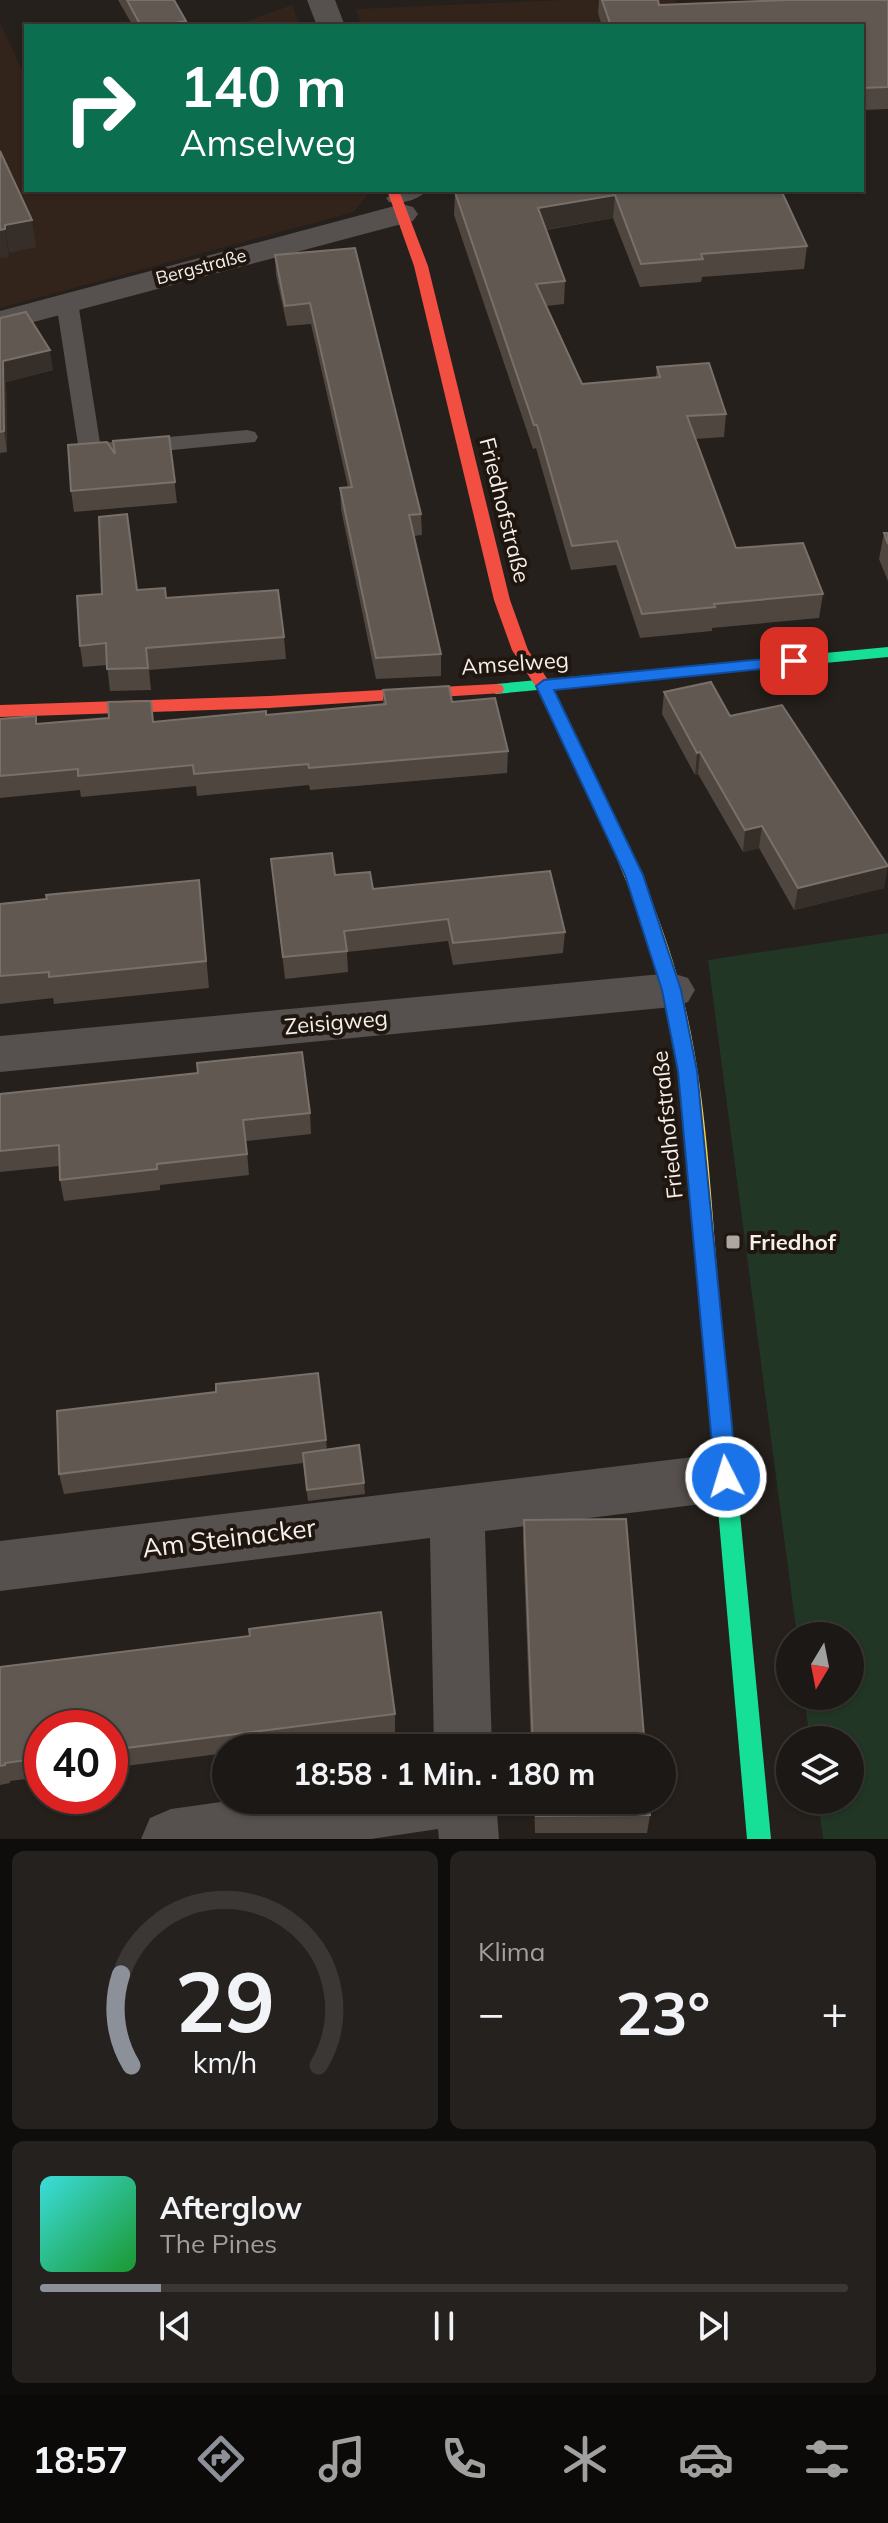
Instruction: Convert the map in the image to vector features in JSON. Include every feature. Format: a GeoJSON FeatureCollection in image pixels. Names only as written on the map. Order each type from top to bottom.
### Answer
{"type":"FeatureCollection","features":[{"type":"Feature","properties":{"kind":"street"},"geometry":{"type":"LineString","coordinates":[[321,0],[330,24]]}},
{"type":"Feature","properties":{"kind":"street","name":"Bergstraße"},"geometry":{"type":"LineString","coordinates":[[0,321],[402,198]]}},
{"type":"Feature","properties":{"kind":"street","name":"Friedhofstraße"},"geometry":{"type":"LineString","coordinates":[[402,198],[502,600],[520,650],[544,686],[634,875],[672,990],[688,1071],[759,1839]]}},
{"type":"Feature","properties":{"kind":"street","name":"Amselweg"},"geometry":{"type":"LineString","coordinates":[[0,711],[269,702],[544,686],[888,652]]}},
{"type":"Feature","properties":{"kind":"street","name":"Zeisigweg"},"geometry":{"type":"LineString","coordinates":[[0,1054],[672,990]]}},
{"type":"Feature","properties":{"kind":"street","name":"Am Steinacker"},"geometry":{"type":"LineString","coordinates":[[0,1566],[726,1477]]}},
{"type":"Feature","properties":{"kind":"street"},"geometry":{"type":"LineString","coordinates":[[457,1510],[463,1734]]}},
{"type":"Feature","properties":{"kind":"street"},"geometry":{"type":"LineString","coordinates":[[171,1839],[342,1814]]}},
{"type":"Feature","properties":{"kind":"street"},"geometry":{"type":"LineString","coordinates":[[467,1814],[469,1839]]}},
{"type":"Feature","properties":{"kind":"lane"},"geometry":{"type":"LineString","coordinates":[[67,302],[90,451],[247,437]]}},
{"type":"Feature","properties":{"kind":"shaded area"},"geometry":{"type":"Polygon","coordinates":[[[564,0],[676,0],[689,24],[361,24],[356,9],[564,0]]]}},
{"type":"Feature","properties":{"kind":"shaded area"},"geometry":{"type":"Polygon","coordinates":[[[292,5],[299,24],[239,24],[292,5]]]}},
{"type":"Feature","properties":{"kind":"shaded area"},"geometry":{"type":"Polygon","coordinates":[[[0,22],[21,68],[24,68],[24,192],[368,194],[354,212],[0,308],[0,22]]]}},
{"type":"Feature","properties":{"kind":"green space"},"geometry":{"type":"Polygon","coordinates":[[[888,933],[888,1839],[823,1839],[820,1814],[864,1814],[864,1726],[808,1726],[806,1710],[864,1710],[864,1622],[795,1622],[708,960],[888,933]]]}},
{"type":"Feature","properties":{"kind":"building"},"geometry":{"type":"Polygon","coordinates":[[[127,0],[174,0],[186,21],[169,24],[140,24],[127,0]]]}},
{"type":"Feature","properties":{"kind":"building"},"geometry":{"type":"Polygon","coordinates":[[[602,0],[658,0],[659,5],[888,0],[888,87],[864,88],[864,24],[610,24],[602,0]]]}},
{"type":"Feature","properties":{"kind":"building"},"geometry":{"type":"Polygon","coordinates":[[[0,151],[32,220],[5,225],[5,229],[0,230],[0,151]]]}},
{"type":"Feature","properties":{"kind":"building"},"geometry":{"type":"Polygon","coordinates":[[[455,192],[782,192],[807,246],[701,254],[703,259],[641,264],[615,195],[538,208],[565,281],[536,284],[582,384],[660,377],[657,367],[709,363],[726,414],[687,416],[736,548],[803,543],[823,594],[642,614],[617,541],[572,546],[537,425],[534,425],[455,192]]]}},
{"type":"Feature","properties":{"kind":"building"},"geometry":{"type":"Polygon","coordinates":[[[355,248],[421,514],[409,515],[441,654],[376,658],[340,488],[352,487],[310,303],[285,306],[275,255],[355,248]]]}},
{"type":"Feature","properties":{"kind":"building"},"geometry":{"type":"Polygon","coordinates":[[[26,312],[50,350],[3,361],[4,431],[0,432],[0,318],[26,312]]]}},
{"type":"Feature","properties":{"kind":"building"},"geometry":{"type":"Polygon","coordinates":[[[169,436],[175,482],[71,491],[68,445],[107,442],[115,454],[113,441],[169,436]]]}},
{"type":"Feature","properties":{"kind":"building"},"geometry":{"type":"Polygon","coordinates":[[[127,514],[137,590],[165,588],[166,598],[278,590],[284,637],[146,648],[148,668],[107,669],[106,643],[80,646],[77,596],[102,594],[99,517],[127,514]]]}},
{"type":"Feature","properties":{"kind":"building"},"geometry":{"type":"Polygon","coordinates":[[[711,682],[730,716],[782,705],[888,866],[798,888],[762,826],[745,830],[700,752],[697,753],[664,692],[711,682]]]}},
{"type":"Feature","properties":{"kind":"building"},"geometry":{"type":"Polygon","coordinates":[[[449,686],[452,702],[495,698],[508,751],[309,768],[308,764],[194,774],[193,765],[78,776],[78,769],[0,776],[0,719],[36,716],[36,724],[109,718],[108,702],[151,701],[153,722],[266,711],[266,715],[386,704],[383,690],[449,686]]]}},
{"type":"Feature","properties":{"kind":"building"},"geometry":{"type":"Polygon","coordinates":[[[332,853],[335,875],[370,872],[373,889],[550,871],[565,932],[453,943],[448,919],[344,931],[347,951],[283,957],[271,859],[332,853]]]}},
{"type":"Feature","properties":{"kind":"building"},"geometry":{"type":"Polygon","coordinates":[[[199,880],[206,961],[49,977],[49,972],[0,976],[0,904],[47,899],[46,895],[199,880]]]}},
{"type":"Feature","properties":{"kind":"building"},"geometry":{"type":"Polygon","coordinates":[[[302,1052],[310,1113],[243,1120],[247,1154],[157,1164],[157,1169],[60,1180],[59,1145],[0,1151],[0,1094],[198,1073],[197,1063],[302,1052]]]}},
{"type":"Feature","properties":{"kind":"building"},"geometry":{"type":"Polygon","coordinates":[[[318,1373],[326,1440],[59,1474],[57,1411],[216,1392],[216,1384],[318,1373]]]}},
{"type":"Feature","properties":{"kind":"building"},"geometry":{"type":"Polygon","coordinates":[[[359,1445],[364,1483],[307,1490],[303,1453],[359,1445]]]}},
{"type":"Feature","properties":{"kind":"building"},"geometry":{"type":"Polygon","coordinates":[[[626,1519],[644,1734],[532,1734],[524,1520],[626,1519]]]}},
{"type":"Feature","properties":{"kind":"building"},"geometry":{"type":"Polygon","coordinates":[[[381,1612],[395,1714],[237,1734],[212,1734],[212,1737],[128,1748],[128,1710],[24,1710],[24,1760],[0,1766],[0,1667],[250,1636],[249,1629],[381,1612]]]}},
{"type":"Feature","properties":{"kind":"building"},"geometry":{"type":"Polygon","coordinates":[[[536,1814],[650,1815],[536,1816],[536,1814]]]}},
{"type":"Feature","properties":{"kind":"traffic: fast"},"geometry":{"type":"LineString","coordinates":[[496,689],[888,652]]}},
{"type":"Feature","properties":{"kind":"traffic: fast"},"geometry":{"type":"LineString","coordinates":[[709,1293],[759,1839]]}},
{"type":"Feature","properties":{"kind":"traffic: slow"},"geometry":{"type":"LineString","coordinates":[[557,714],[636,884],[672,990],[681,1027],[692,1103],[709,1293]]}},
{"type":"Feature","properties":{"kind":"traffic: jam"},"geometry":{"type":"LineString","coordinates":[[394,192],[421,266],[502,600],[520,650],[544,686],[557,714]]}},
{"type":"Feature","properties":{"kind":"traffic: jam"},"geometry":{"type":"LineString","coordinates":[[0,711],[269,702],[496,689]]}},
{"type":"Feature","properties":{"kind":"place","name":"Friedhof"},"geometry":{"type":"Point","coordinates":[733,1242]}},
{"type":"Feature","properties":{"kind":"route"},"geometry":{"type":"LineString","coordinates":[[726,1477],[688,1071],[672,990],[634,875],[544,686],[794,661]]}}]}
